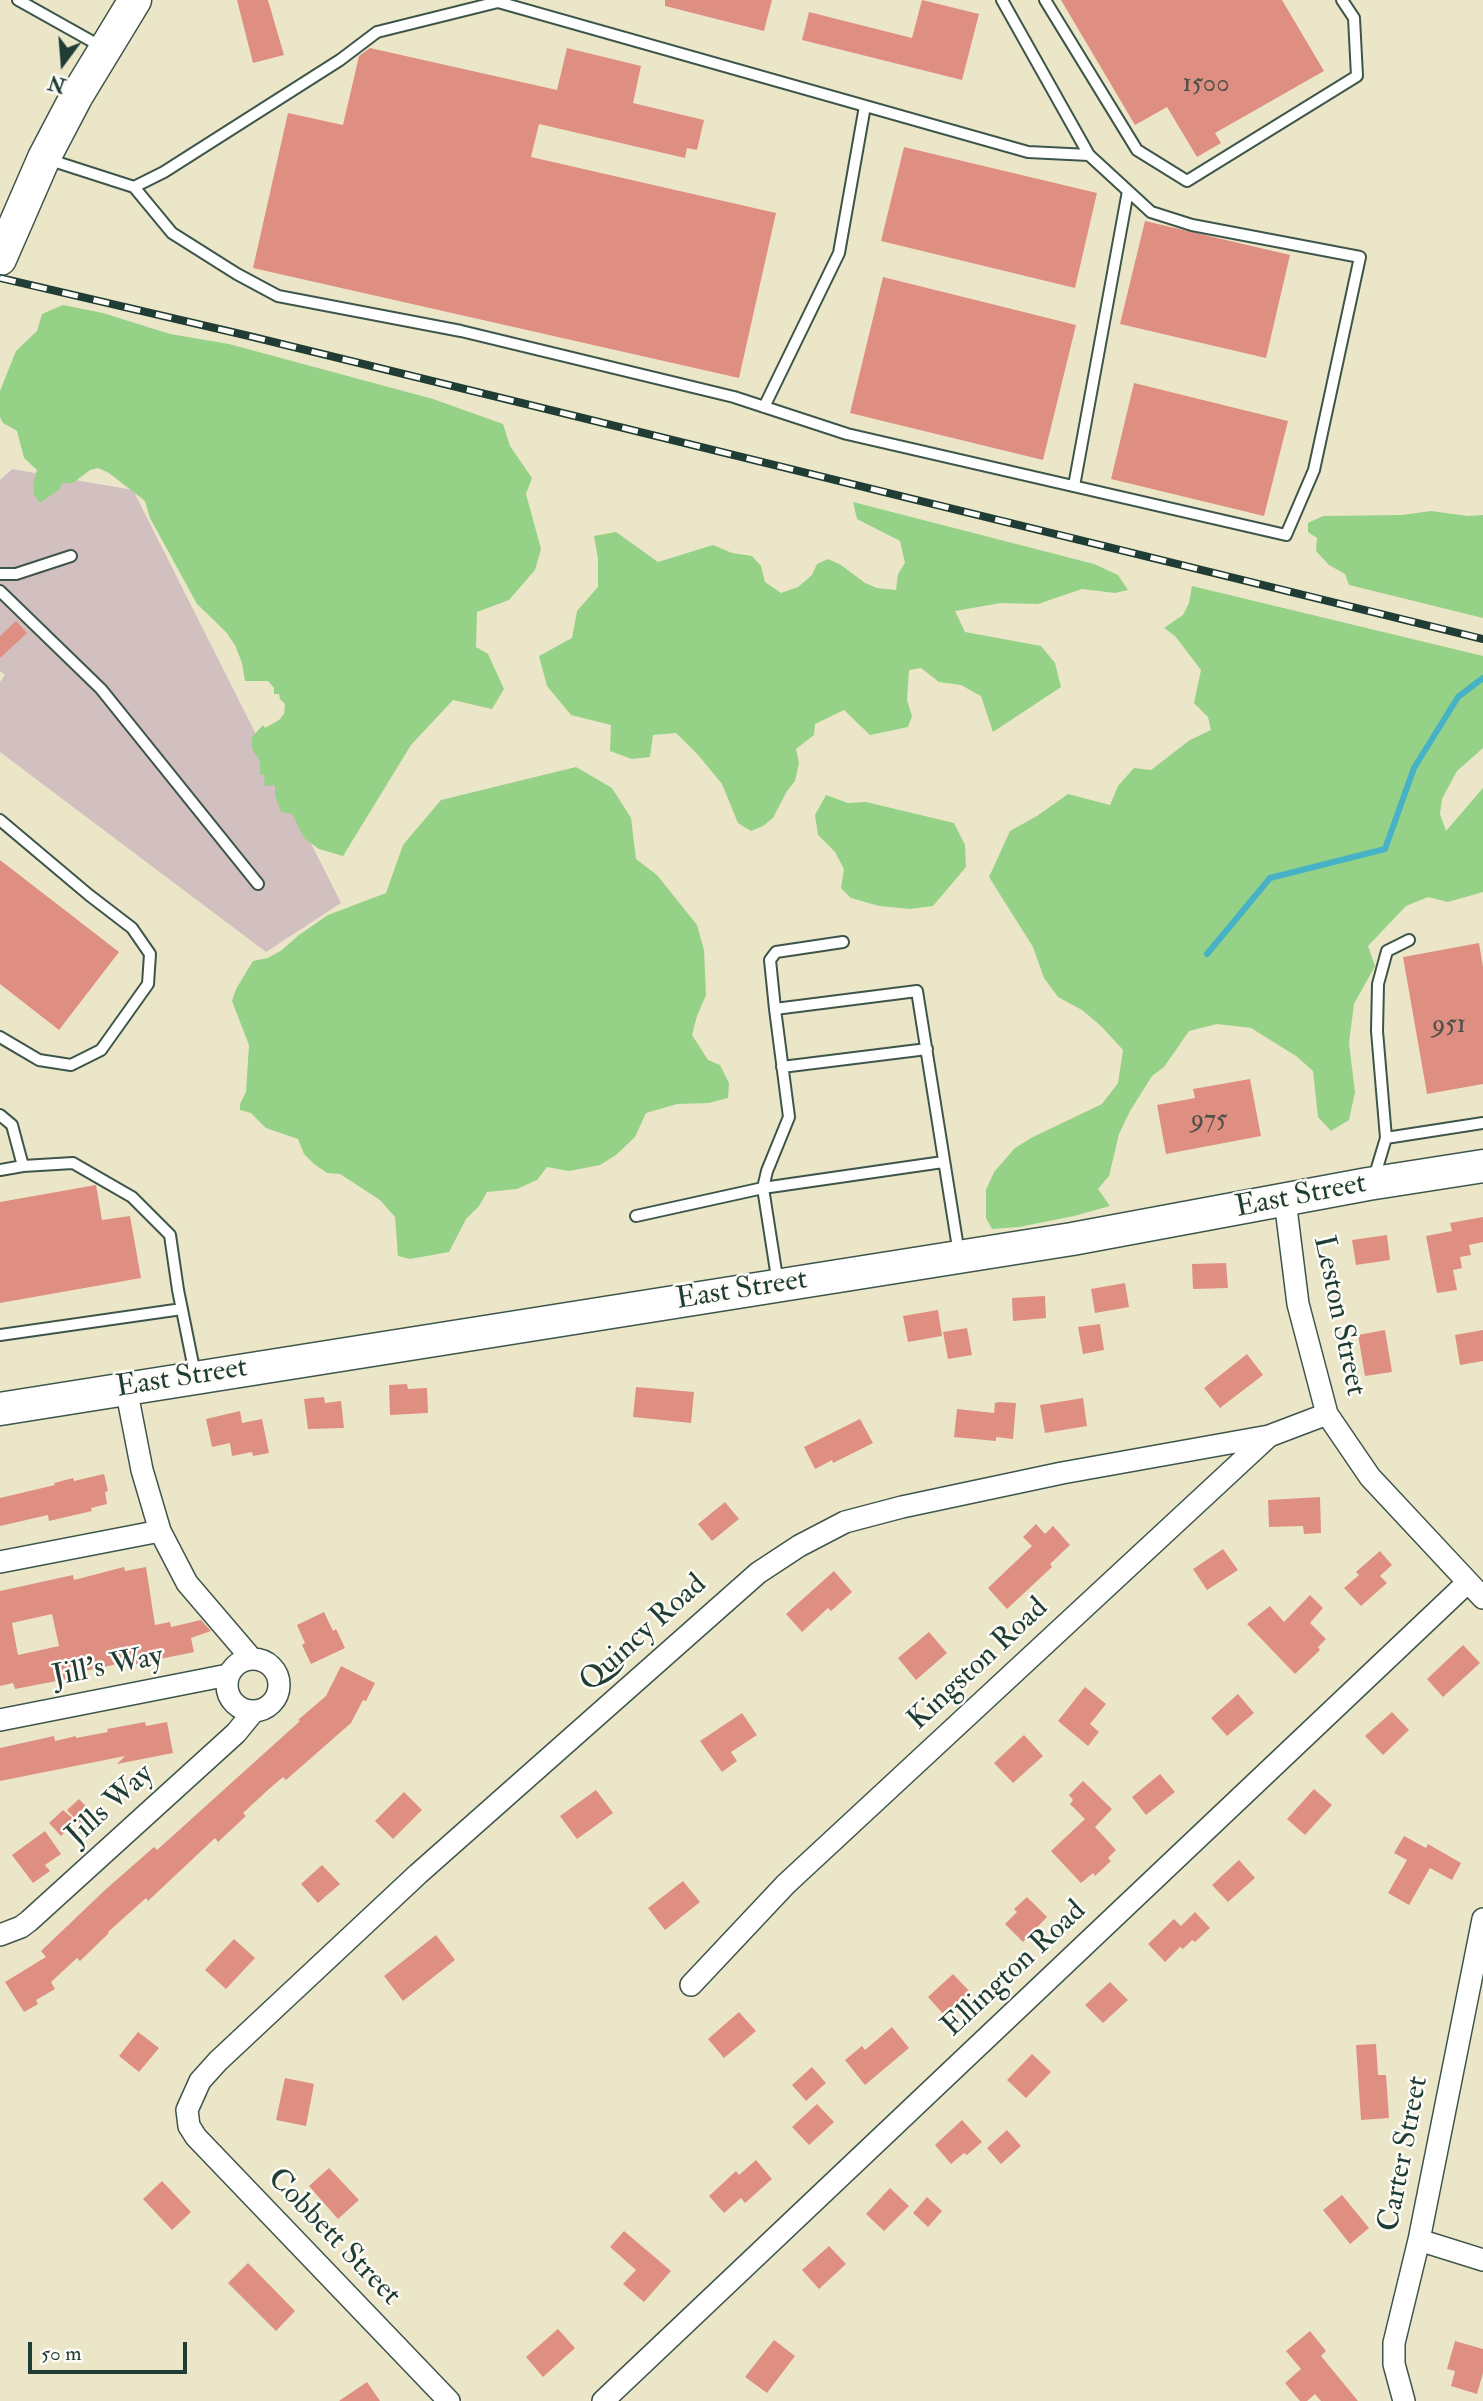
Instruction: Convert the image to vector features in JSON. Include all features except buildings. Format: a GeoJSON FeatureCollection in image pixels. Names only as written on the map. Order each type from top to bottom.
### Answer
{"type":"FeatureCollection","features":[{"type":"Feature","properties":{"kind":"main road"},"geometry":{"type":"LineString","coordinates":[[0,259],[44,158],[104,49],[135,0]]}},
{"type":"Feature","properties":{"kind":"main road","name":"East Street"},"geometry":{"type":"LineString","coordinates":[[0,1409],[959,1256],[1483,1166]]}},
{"type":"Feature","properties":{"kind":"street","name":"Leston Street"},"geometry":{"type":"LineString","coordinates":[[1285,1200],[1298,1304],[1327,1414],[1370,1477],[1483,1598]]}},
{"type":"Feature","properties":{"kind":"street","name":"Jills Way"},"geometry":{"type":"LineString","coordinates":[[0,1935],[29,1921],[236,1734],[254,1711],[269,1705],[278,1692],[279,1684],[273,1669],[260,1660],[252,1659],[187,1583],[160,1531],[142,1470],[126,1388]]}},
{"type":"Feature","properties":{"kind":"street","name":"Kingston Road"},"geometry":{"type":"LineString","coordinates":[[691,1985],[786,1884],[1269,1436],[1327,1414]]}},
{"type":"Feature","properties":{"kind":"street","name":"Quincy Road"},"geometry":{"type":"LineString","coordinates":[[187,2110],[200,2081],[218,2061],[418,1874],[758,1573],[799,1546],[845,1522],[902,1507],[1062,1473],[1269,1436]]}},
{"type":"Feature","properties":{"kind":"street"},"geometry":{"type":"LineString","coordinates":[[0,1562],[160,1531]]}},
{"type":"Feature","properties":{"kind":"street","name":"Ellington Road"},"geometry":{"type":"LineString","coordinates":[[603,2401],[1468,1582]]}},
{"type":"Feature","properties":{"kind":"street"},"geometry":{"type":"LineString","coordinates":[[252,1659],[237,1663],[228,1675],[228,1692],[231,1700],[245,1710],[254,1711]]}},
{"type":"Feature","properties":{"kind":"street","name":"Jill's Way"},"geometry":{"type":"LineString","coordinates":[[0,1720],[228,1675]]}},
{"type":"Feature","properties":{"kind":"street","name":"Carter Street"},"geometry":{"type":"LineString","coordinates":[[1404,2401],[1394,2364],[1394,2343],[1419,2240],[1483,1919]]}},
{"type":"Feature","properties":{"kind":"street","name":"Cobbett Street"},"geometry":{"type":"LineString","coordinates":[[187,2110],[189,2126],[196,2137],[449,2401]]}},
{"type":"Feature","properties":{"kind":"street"},"geometry":{"type":"LineString","coordinates":[[1419,2240],[1483,2260]]}},
{"type":"Feature","properties":{"kind":"lane"},"geometry":{"type":"LineString","coordinates":[[19,0],[104,49]]}},
{"type":"Feature","properties":{"kind":"lane"},"geometry":{"type":"LineString","coordinates":[[44,158],[134,187],[172,233],[278,296],[461,331],[734,397],[847,434],[1286,535],[1314,470],[1360,257],[1192,225],[1151,212],[1089,155],[1001,0]]}},
{"type":"Feature","properties":{"kind":"lane"},"geometry":{"type":"LineString","coordinates":[[1045,0],[1137,150],[1187,181],[1357,76],[1354,18],[1342,0]]}},
{"type":"Feature","properties":{"kind":"lane"},"geometry":{"type":"LineString","coordinates":[[134,187],[164,172],[340,60],[377,32],[503,1],[1028,152],[1089,155]]}},
{"type":"Feature","properties":{"kind":"lane"},"geometry":{"type":"LineString","coordinates":[[764,407],[839,253],[865,106]]}},
{"type":"Feature","properties":{"kind":"lane"},"geometry":{"type":"LineString","coordinates":[[1074,486],[1128,191]]}},
{"type":"Feature","properties":{"kind":"lane"},"geometry":{"type":"LineString","coordinates":[[0,574],[16,574],[71,556]]}},
{"type":"Feature","properties":{"kind":"lane"},"geometry":{"type":"LineString","coordinates":[[0,591],[101,689],[258,884]]}},
{"type":"Feature","properties":{"kind":"lane"},"geometry":{"type":"LineString","coordinates":[[0,820],[132,928],[150,954],[148,984],[101,1050],[71,1065],[39,1060],[0,1037]]}},
{"type":"Feature","properties":{"kind":"lane"},"geometry":{"type":"LineString","coordinates":[[1372,1183],[1386,1138],[1377,1031],[1378,984],[1387,951],[1409,940]]}},
{"type":"Feature","properties":{"kind":"lane"},"geometry":{"type":"LineString","coordinates":[[779,1285],[763,1188],[789,1117],[770,960],[776,952],[843,942]]}},
{"type":"Feature","properties":{"kind":"lane"},"geometry":{"type":"LineString","coordinates":[[775,1009],[917,991],[959,1256]]}},
{"type":"Feature","properties":{"kind":"lane"},"geometry":{"type":"LineString","coordinates":[[782,1067],[927,1049]]}},
{"type":"Feature","properties":{"kind":"lane"},"geometry":{"type":"LineString","coordinates":[[0,1115],[12,1125],[23,1166]]}},
{"type":"Feature","properties":{"kind":"lane"},"geometry":{"type":"LineString","coordinates":[[1386,1138],[1483,1123]]}},
{"type":"Feature","properties":{"kind":"lane"},"geometry":{"type":"LineString","coordinates":[[636,1216],[763,1188],[943,1162]]}},
{"type":"Feature","properties":{"kind":"lane"},"geometry":{"type":"LineString","coordinates":[[0,1170],[73,1163],[132,1197],[170,1235],[196,1377]]}},
{"type":"Feature","properties":{"kind":"lane"},"geometry":{"type":"LineString","coordinates":[[0,1335],[182,1309]]}},
{"type":"Feature","properties":{"kind":"shaded area"},"geometry":{"type":"Polygon","coordinates":[[[12,469],[133,490],[341,903],[266,952],[0,752],[0,682],[5,675],[0,671],[0,480],[12,469]]]}},
{"type":"Feature","properties":{"kind":"green space"},"geometry":{"type":"Polygon","coordinates":[[[63,305],[103,313],[170,334],[229,344],[433,399],[503,424],[510,446],[532,478],[526,494],[541,549],[535,570],[509,600],[477,612],[476,647],[488,654],[504,689],[492,709],[453,700],[411,745],[343,856],[319,849],[305,839],[292,814],[281,812],[275,796],[275,785],[265,786],[264,775],[260,774],[260,761],[252,749],[252,737],[263,725],[265,728],[279,720],[284,714],[285,704],[279,694],[274,694],[274,688],[268,681],[245,681],[235,645],[226,632],[197,604],[150,518],[145,501],[109,473],[98,468],[90,470],[73,483],[62,483],[60,489],[40,503],[34,495],[33,484],[37,470],[24,458],[17,431],[3,423],[0,417],[0,391],[16,351],[37,331],[42,314],[63,305]]]}},
{"type":"Feature","properties":{"kind":"green space"},"geometry":{"type":"Polygon","coordinates":[[[853,502],[1094,564],[1118,575],[1128,590],[1115,593],[1082,589],[1038,604],[1001,603],[955,611],[965,632],[1041,646],[1055,663],[1061,687],[993,732],[981,696],[961,685],[939,682],[921,668],[909,670],[907,700],[912,716],[908,727],[870,735],[844,710],[815,724],[814,735],[796,749],[799,763],[795,781],[773,818],[751,831],[738,823],[722,784],[676,733],[653,735],[650,757],[632,759],[610,751],[611,725],[571,715],[547,686],[539,656],[572,638],[577,611],[598,587],[598,559],[594,536],[616,532],[658,562],[713,545],[732,553],[752,556],[761,566],[765,582],[781,593],[798,587],[812,575],[817,564],[828,559],[865,583],[877,588],[896,590],[898,574],[905,563],[900,541],[857,519],[853,502]]]}},
{"type":"Feature","properties":{"kind":"green space"},"geometry":{"type":"Polygon","coordinates":[[[1431,511],[1468,516],[1483,515],[1483,618],[1349,585],[1345,574],[1329,565],[1316,551],[1317,538],[1308,532],[1308,523],[1323,516],[1402,515],[1431,511]]]}},
{"type":"Feature","properties":{"kind":"green space"},"geometry":{"type":"Polygon","coordinates":[[[1192,586],[1483,656],[1483,748],[1457,771],[1442,799],[1440,814],[1446,831],[1483,788],[1483,892],[1448,902],[1428,897],[1406,906],[1368,946],[1375,966],[1354,1004],[1349,1043],[1355,1092],[1349,1120],[1331,1131],[1318,1117],[1313,1071],[1296,1056],[1251,1028],[1217,1024],[1189,1031],[1164,1067],[1152,1076],[1119,1134],[1109,1176],[1098,1189],[1110,1206],[1019,1227],[992,1229],[986,1218],[986,1190],[994,1172],[1015,1148],[1102,1104],[1118,1083],[1123,1050],[1082,1010],[1058,997],[1044,978],[1033,947],[989,877],[1010,831],[1068,794],[1110,805],[1118,786],[1134,768],[1151,770],[1190,740],[1211,730],[1208,717],[1194,703],[1201,670],[1175,636],[1164,628],[1183,615],[1189,603],[1192,586]]]}},
{"type":"Feature","properties":{"kind":"green space"},"geometry":{"type":"Polygon","coordinates":[[[576,767],[612,788],[631,818],[636,859],[657,875],[697,925],[704,950],[706,995],[692,1035],[708,1060],[720,1065],[729,1083],[728,1098],[709,1103],[677,1104],[646,1113],[635,1137],[616,1155],[600,1165],[569,1171],[547,1167],[537,1180],[517,1189],[487,1192],[479,1206],[466,1219],[449,1252],[410,1259],[398,1256],[395,1217],[380,1200],[340,1174],[327,1173],[314,1164],[304,1154],[298,1139],[266,1128],[251,1113],[240,1110],[246,1092],[249,1045],[232,1001],[236,989],[253,961],[268,958],[282,950],[328,915],[386,893],[403,845],[441,800],[576,767]]]}},
{"type":"Feature","properties":{"kind":"green space"},"geometry":{"type":"Polygon","coordinates":[[[826,795],[848,803],[866,802],[954,823],[965,845],[966,867],[933,906],[910,909],[879,906],[851,898],[841,888],[844,869],[835,852],[818,835],[815,815],[826,795]]]}},
{"type":"Feature","properties":{"kind":"waterway"},"geometry":{"type":"LineString","coordinates":[[1207,954],[1270,878],[1385,849],[1414,768],[1458,697],[1483,678]]}},
{"type":"Feature","properties":{"kind":"railway"},"geometry":{"type":"LineString","coordinates":[[0,278],[249,336],[1483,639]]}}]}
